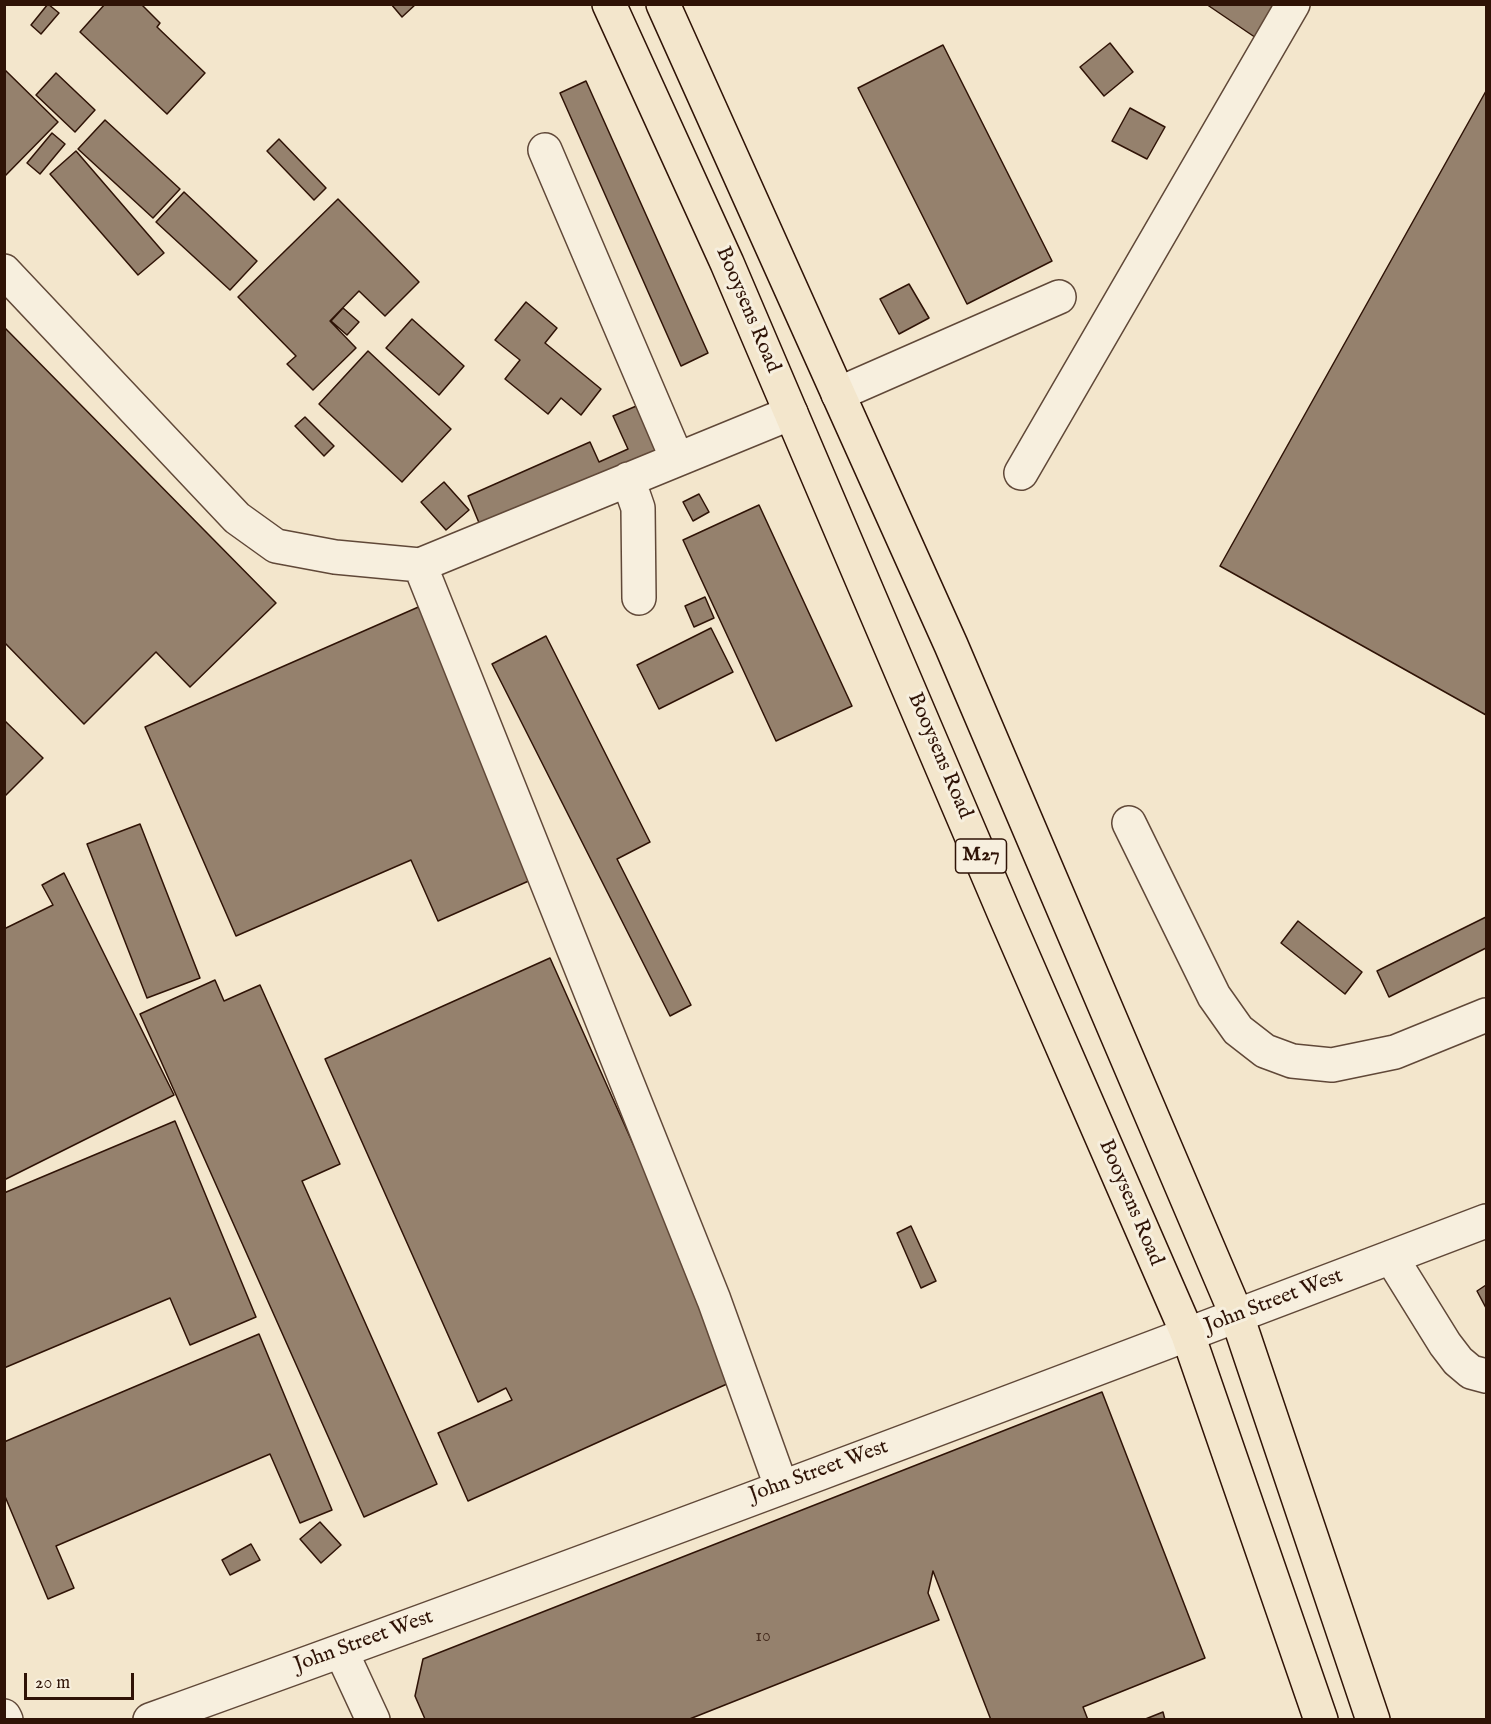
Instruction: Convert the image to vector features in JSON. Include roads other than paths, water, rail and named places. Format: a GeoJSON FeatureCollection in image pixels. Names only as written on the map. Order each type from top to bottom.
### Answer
{"type":"FeatureCollection","features":[{"type":"Feature","properties":{"kind":"main road","name":"Booysens Road"},"geometry":{"type":"LineString","coordinates":[[609,4],[727,262],[1188,1335],[1321,1719]]}},
{"type":"Feature","properties":{"kind":"main road","name":"M27"},"geometry":{"type":"LineString","coordinates":[[663,4],[951,645],[1237,1316],[1374,1719]]}},
{"type":"Feature","properties":{"kind":"street"},"geometry":{"type":"LineString","coordinates":[[1021,473],[1293,4]]}},
{"type":"Feature","properties":{"kind":"street"},"geometry":{"type":"LineString","coordinates":[[546,150],[677,459]]}},
{"type":"Feature","properties":{"kind":"street"},"geometry":{"type":"LineString","coordinates":[[4,271],[237,518],[276,546],[335,557],[420,565],[791,413]]}},
{"type":"Feature","properties":{"kind":"street"},"geometry":{"type":"LineString","coordinates":[[838,394],[1059,297]]}},
{"type":"Feature","properties":{"kind":"street"},"geometry":{"type":"LineString","coordinates":[[628,479],[638,508],[639,598]]}},
{"type":"Feature","properties":{"kind":"street"},"geometry":{"type":"LineString","coordinates":[[420,565],[714,1300],[781,1486]]}},
{"type":"Feature","properties":{"kind":"street"},"geometry":{"type":"LineString","coordinates":[[1129,823],[1214,996],[1238,1030],[1265,1051],[1292,1061],[1332,1065],[1395,1052],[1486,1015]]}},
{"type":"Feature","properties":{"kind":"street","name":"John Street West"},"geometry":{"type":"LineString","coordinates":[[150,1719],[341,1651],[1188,1335],[1486,1221]]}},
{"type":"Feature","properties":{"kind":"street"},"geometry":{"type":"LineString","coordinates":[[1391,1257],[1458,1361],[1471,1372],[1486,1376]]}},
{"type":"Feature","properties":{"kind":"street"},"geometry":{"type":"LineString","coordinates":[[341,1651],[373,1719]]}}]}
